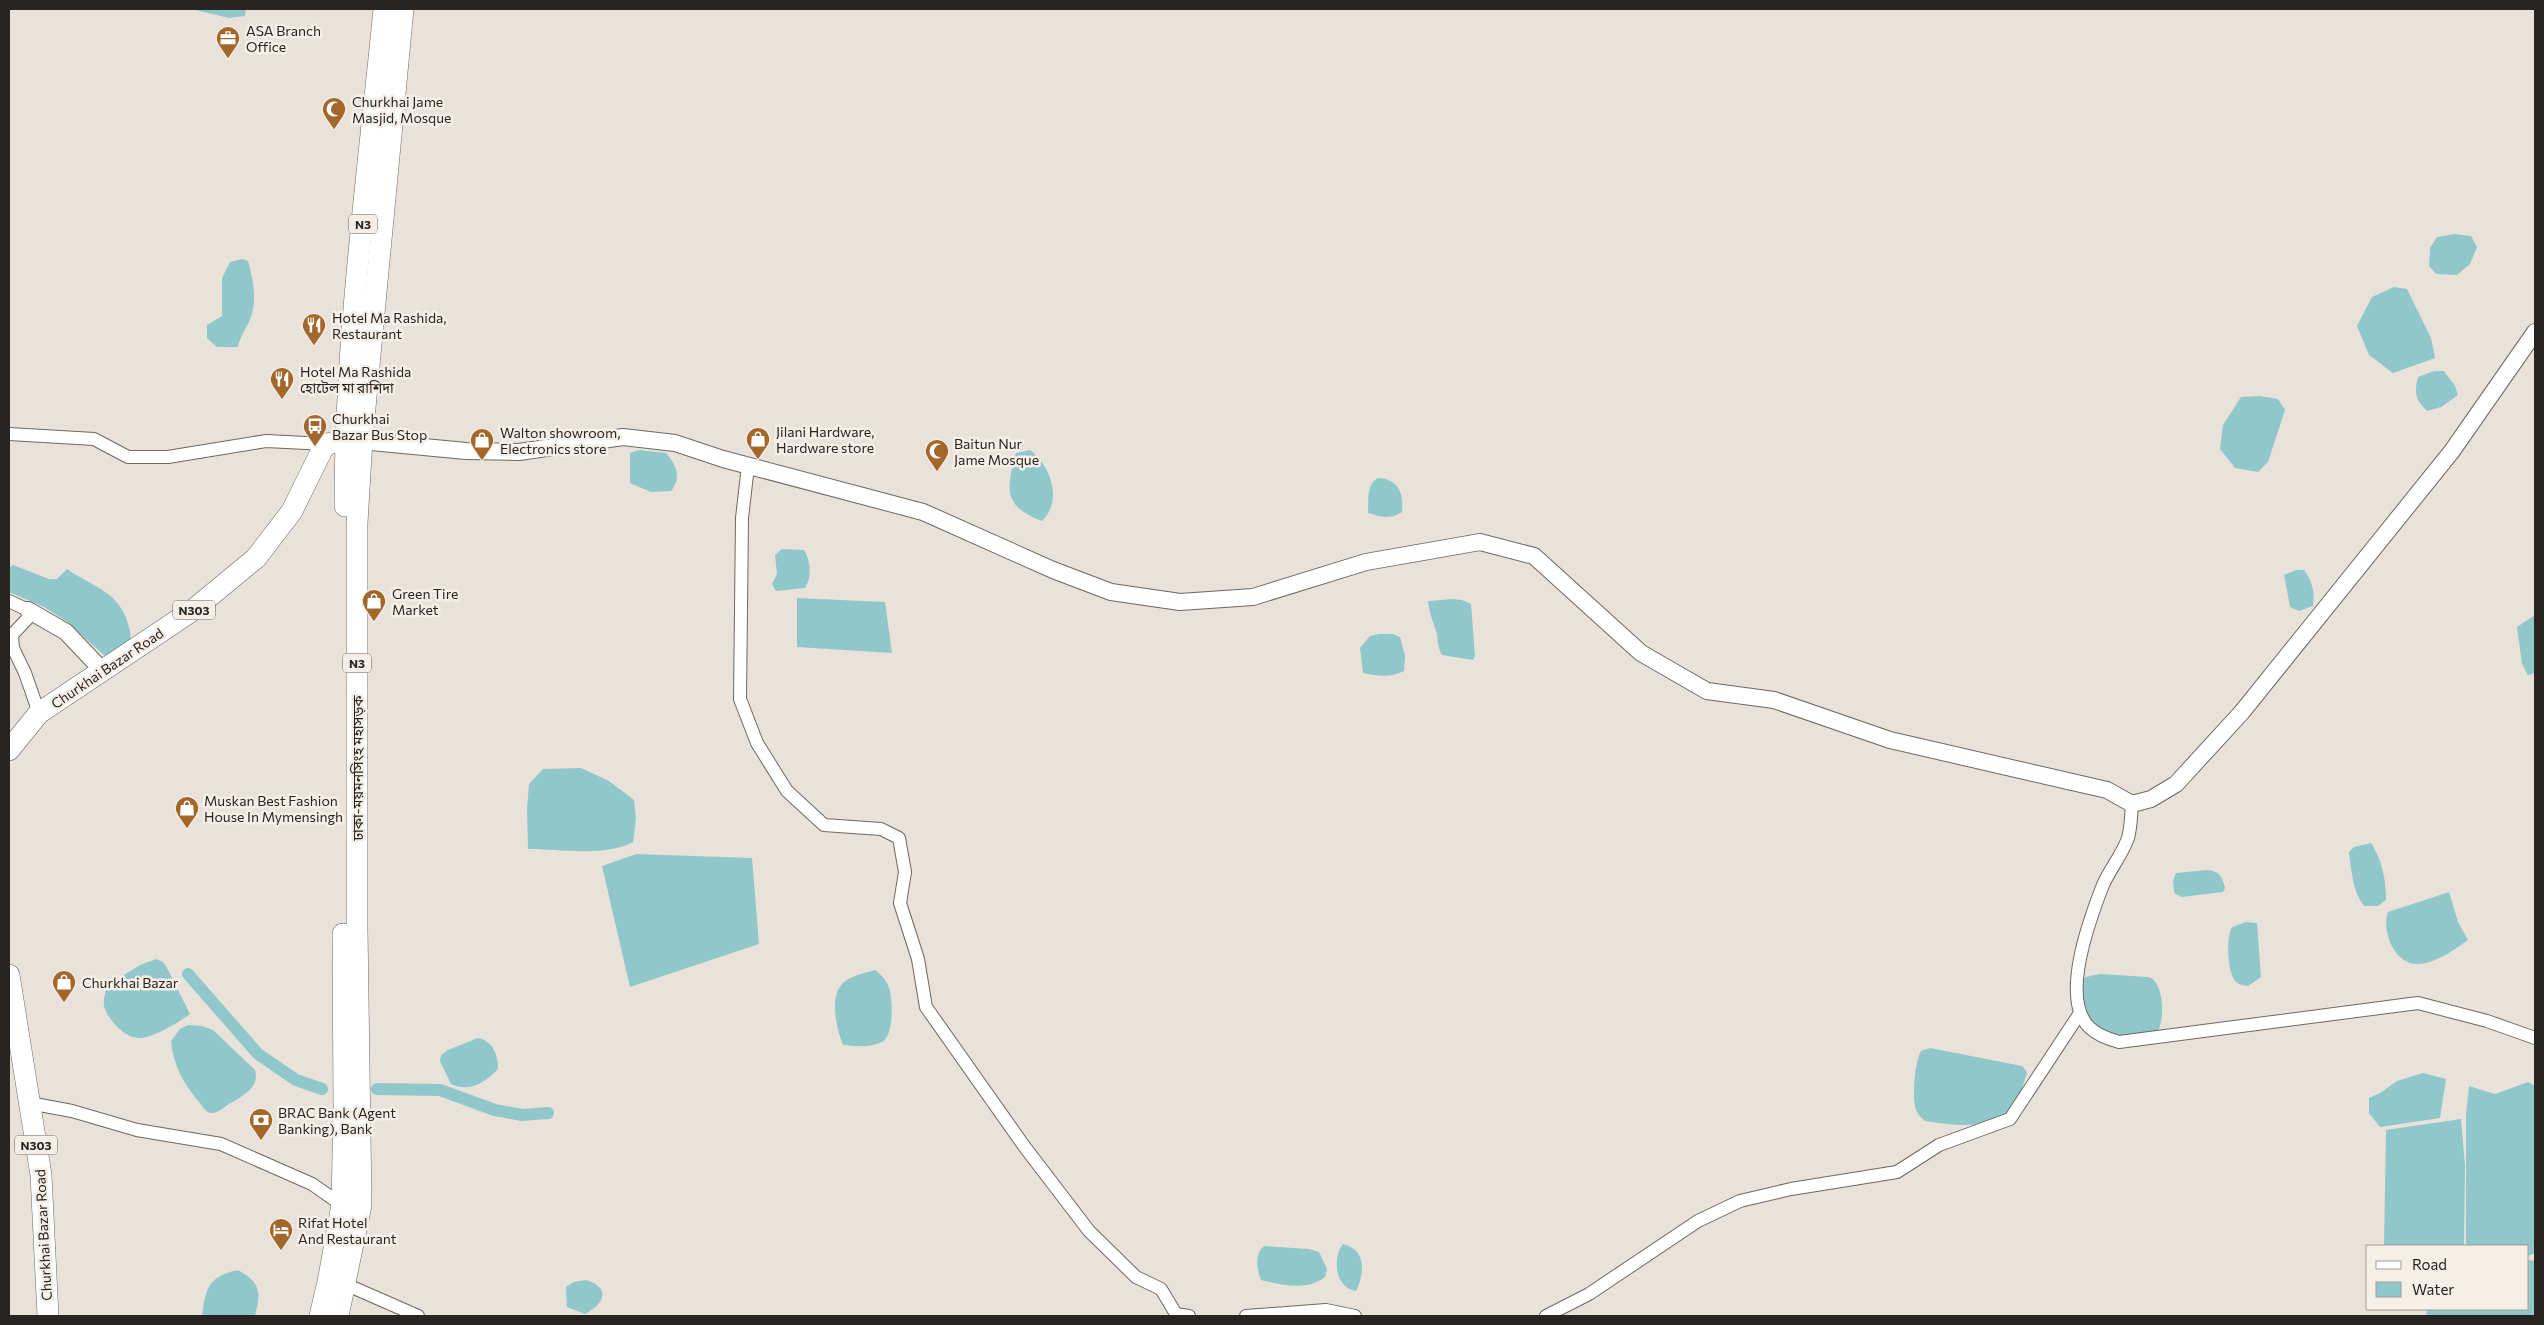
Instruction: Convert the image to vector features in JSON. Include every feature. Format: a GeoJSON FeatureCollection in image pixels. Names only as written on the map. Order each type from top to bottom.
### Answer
{"type":"FeatureCollection","features":[{"type":"Feature","properties":{"kind":"highway","name":"N3"},"geometry":{"type":"LineString","coordinates":[[345,441],[355,298],[384,9]]}},
{"type":"Feature","properties":{"kind":"highway","name":"ঢাকা-ময়মনসিংহ মহাসড়ক"},"geometry":{"type":"LineString","coordinates":[[320,1316],[342,1205],[344,1108],[345,441],[403,9]]}},
{"type":"Feature","properties":{"kind":"highway","name":"ঢাকা-ময়মনসিংহ মহাসড়ক"},"geometry":{"type":"LineString","coordinates":[[338,1316],[361,1205],[357,523],[345,441]]}},
{"type":"Feature","properties":{"kind":"highway","name":"Churkhai Bazar Road"},"geometry":{"type":"LineString","coordinates":[[9,750],[39,713],[193,610],[256,558],[292,511],[319,456],[345,441]]}},
{"type":"Feature","properties":{"kind":"highway","name":"Churkhai Bazar Road"},"geometry":{"type":"LineString","coordinates":[[9,975],[41,1174],[48,1316]]}},
{"type":"Feature","properties":{"kind":"street"},"geometry":{"type":"LineString","coordinates":[[9,434],[94,439],[128,457],[168,457],[266,441],[345,441],[519,452],[623,437],[675,443],[748,466],[923,512],[1053,570],[1111,592],[1180,602],[1252,596],[1366,562],[1480,542],[1534,556],[1641,653],[1707,691],[1774,700],[1890,740],[2107,790],[2132,804],[2151,798],[2176,784],[2242,712],[2452,451],[2535,332]]}},
{"type":"Feature","properties":{"kind":"street"},"geometry":{"type":"LineString","coordinates":[[748,466],[742,518],[740,699],[757,743],[787,791],[824,825],[881,829],[900,838],[905,872],[900,903],[918,959],[926,1007],[1024,1146],[1089,1232],[1136,1277],[1161,1289],[1176,1314],[1189,1316]]}},
{"type":"Feature","properties":{"kind":"street"},"geometry":{"type":"LineString","coordinates":[[9,601],[66,632],[102,670]]}},
{"type":"Feature","properties":{"kind":"street"},"geometry":{"type":"LineString","coordinates":[[28,610],[28,618],[12,635],[13,648],[25,672],[39,713]]}},
{"type":"Feature","properties":{"kind":"street"},"geometry":{"type":"LineString","coordinates":[[2132,804],[2128,838],[2104,884],[2081,955],[2076,985],[2080,1013],[2089,1026],[2105,1038],[2119,1042],[2418,1003],[2487,1021],[2535,1038]]}},
{"type":"Feature","properties":{"kind":"street"},"geometry":{"type":"LineString","coordinates":[[1546,1316],[1590,1294],[1698,1222],[1740,1202],[1791,1189],[1897,1172],[1939,1145],[2010,1119],[2080,1013]]}},
{"type":"Feature","properties":{"kind":"street"},"geometry":{"type":"LineString","coordinates":[[30,1103],[72,1111],[137,1130],[221,1144],[312,1184],[342,1205]]}},
{"type":"Feature","properties":{"kind":"street"},"geometry":{"type":"LineString","coordinates":[[345,1284],[418,1316]]}},
{"type":"Feature","properties":{"kind":"street"},"geometry":{"type":"LineString","coordinates":[[1246,1316],[1326,1310],[1355,1316]]}},
{"type":"Feature","properties":{"kind":"water"},"geometry":{"type":"Polygon","coordinates":[[[191,9],[246,9],[245,16],[229,18],[191,9]]]}},
{"type":"Feature","properties":{"kind":"water"},"geometry":{"type":"Polygon","coordinates":[[[2455,234],[2471,236],[2477,247],[2470,264],[2457,275],[2436,274],[2429,266],[2430,248],[2437,237],[2455,234]]]}},
{"type":"Feature","properties":{"kind":"water"},"geometry":{"type":"Polygon","coordinates":[[[242,259],[248,261],[253,282],[253,310],[238,347],[217,347],[207,338],[207,325],[222,316],[222,278],[230,262],[242,259]]]}},
{"type":"Feature","properties":{"kind":"water"},"geometry":{"type":"Polygon","coordinates":[[[2394,287],[2407,289],[2431,338],[2435,358],[2393,373],[2369,355],[2357,326],[2372,297],[2394,287]]]}},
{"type":"Feature","properties":{"kind":"water"},"geometry":{"type":"Polygon","coordinates":[[[2434,371],[2444,371],[2455,386],[2458,395],[2441,407],[2427,411],[2416,396],[2418,377],[2434,371]]]}},
{"type":"Feature","properties":{"kind":"water"},"geometry":{"type":"Polygon","coordinates":[[[2260,396],[2278,399],[2285,410],[2268,462],[2258,472],[2235,468],[2220,449],[2223,425],[2241,397],[2260,396]]]}},
{"type":"Feature","properties":{"kind":"water"},"geometry":{"type":"Polygon","coordinates":[[[639,450],[666,453],[670,458],[677,476],[671,491],[651,492],[630,483],[630,453],[639,450]]]}},
{"type":"Feature","properties":{"kind":"water"},"geometry":{"type":"Polygon","coordinates":[[[1030,450],[1044,465],[1052,484],[1052,504],[1042,521],[1020,509],[1014,503],[1011,495],[1010,477],[1016,453],[1030,450]]]}},
{"type":"Feature","properties":{"kind":"water"},"geometry":{"type":"Polygon","coordinates":[[[1378,478],[1391,481],[1399,489],[1402,499],[1402,512],[1398,515],[1381,517],[1368,513],[1370,489],[1378,478]]]}},
{"type":"Feature","properties":{"kind":"water"},"geometry":{"type":"Polygon","coordinates":[[[782,549],[804,550],[810,569],[809,579],[805,588],[776,591],[772,584],[777,574],[775,555],[782,549]]]}},
{"type":"Feature","properties":{"kind":"water"},"geometry":{"type":"Polygon","coordinates":[[[13,565],[49,579],[57,579],[67,569],[105,592],[113,598],[125,615],[129,627],[129,645],[122,650],[105,656],[66,621],[44,607],[9,592],[9,568],[13,565]]]}},
{"type":"Feature","properties":{"kind":"water"},"geometry":{"type":"Polygon","coordinates":[[[2296,570],[2304,570],[2311,583],[2314,596],[2313,606],[2299,611],[2290,607],[2284,575],[2296,570]]]}},
{"type":"Feature","properties":{"kind":"water"},"geometry":{"type":"Polygon","coordinates":[[[797,598],[885,602],[892,653],[797,647],[797,598]]]}},
{"type":"Feature","properties":{"kind":"water"},"geometry":{"type":"Polygon","coordinates":[[[1453,599],[1471,604],[1475,656],[1473,660],[1442,655],[1438,645],[1428,601],[1453,599]]]}},
{"type":"Feature","properties":{"kind":"water"},"geometry":{"type":"Polygon","coordinates":[[[2535,615],[2535,673],[2528,675],[2522,664],[2517,627],[2535,615]]]}},
{"type":"Feature","properties":{"kind":"water"},"geometry":{"type":"Polygon","coordinates":[[[1393,634],[1400,637],[1405,656],[1404,671],[1384,676],[1363,673],[1360,648],[1370,636],[1393,634]]]}},
{"type":"Feature","properties":{"kind":"water"},"geometry":{"type":"Polygon","coordinates":[[[581,768],[609,781],[634,800],[636,819],[633,842],[622,847],[596,851],[528,849],[527,809],[529,784],[543,769],[581,768]]]}},
{"type":"Feature","properties":{"kind":"water"},"geometry":{"type":"Polygon","coordinates":[[[2371,843],[2383,870],[2386,900],[2378,906],[2364,906],[2357,894],[2353,880],[2349,852],[2354,847],[2371,843]]]}},
{"type":"Feature","properties":{"kind":"water"},"geometry":{"type":"Polygon","coordinates":[[[636,854],[752,858],[759,944],[630,987],[602,866],[636,854]]]}},
{"type":"Feature","properties":{"kind":"water"},"geometry":{"type":"Polygon","coordinates":[[[2207,870],[2220,875],[2225,888],[2223,892],[2182,897],[2174,893],[2173,881],[2176,873],[2207,870]]]}},
{"type":"Feature","properties":{"kind":"water"},"geometry":{"type":"Polygon","coordinates":[[[2449,892],[2458,922],[2468,940],[2445,955],[2426,963],[2410,963],[2403,959],[2392,946],[2388,937],[2386,920],[2388,912],[2449,892]]]}},
{"type":"Feature","properties":{"kind":"water"},"geometry":{"type":"Polygon","coordinates":[[[2246,922],[2257,923],[2261,977],[2248,986],[2237,983],[2233,977],[2228,955],[2232,927],[2246,922]]]}},
{"type":"Feature","properties":{"kind":"water"},"geometry":{"type":"Polygon","coordinates":[[[156,959],[163,962],[168,970],[190,1014],[160,1032],[147,1037],[135,1037],[123,1032],[109,1017],[104,1006],[106,986],[140,965],[156,959]]]}},
{"type":"Feature","properties":{"kind":"water"},"geometry":{"type":"Polygon","coordinates":[[[875,970],[885,980],[890,993],[892,1017],[889,1033],[882,1042],[877,1044],[862,1046],[843,1045],[835,1014],[838,990],[849,979],[875,970]]]}},
{"type":"Feature","properties":{"kind":"water"},"geometry":{"type":"Polygon","coordinates":[[[2100,974],[2148,977],[2153,980],[2160,992],[2162,1001],[2162,1018],[2158,1031],[2139,1035],[2119,1036],[2110,1035],[2094,1026],[2086,1013],[2079,983],[2086,977],[2100,974]]]}},
{"type":"Feature","properties":{"kind":"water"},"geometry":{"type":"Polygon","coordinates":[[[188,1025],[202,1026],[213,1030],[255,1070],[255,1082],[249,1091],[214,1113],[206,1111],[189,1089],[180,1074],[174,1058],[171,1041],[180,1029],[188,1025]]]}},
{"type":"Feature","properties":{"kind":"water"},"geometry":{"type":"Polygon","coordinates":[[[478,1038],[487,1042],[494,1049],[498,1069],[483,1082],[471,1087],[451,1084],[440,1061],[441,1055],[448,1050],[478,1038]]]}},
{"type":"Feature","properties":{"kind":"water"},"geometry":{"type":"Polygon","coordinates":[[[1930,1048],[2022,1066],[2027,1072],[2026,1077],[2013,1109],[2005,1117],[1996,1121],[1976,1125],[1955,1125],[1925,1121],[1915,1106],[1914,1081],[1921,1051],[1930,1048]]]}},
{"type":"Feature","properties":{"kind":"water"},"geometry":{"type":"Polygon","coordinates":[[[2423,1073],[2446,1079],[2440,1118],[2380,1127],[2369,1113],[2369,1098],[2397,1081],[2423,1073]]]}},
{"type":"Feature","properties":{"kind":"water"},"geometry":{"type":"Polygon","coordinates":[[[2528,1082],[2535,1086],[2535,1253],[2529,1256],[2529,1245],[2466,1245],[2466,1115],[2469,1086],[2495,1094],[2528,1082]]]}},
{"type":"Feature","properties":{"kind":"water"},"geometry":{"type":"Polygon","coordinates":[[[2461,1119],[2465,1166],[2464,1245],[2384,1245],[2386,1130],[2461,1119]]]}},
{"type":"Feature","properties":{"kind":"water"},"geometry":{"type":"Polygon","coordinates":[[[1343,1244],[1351,1247],[1360,1256],[1362,1270],[1356,1291],[1349,1289],[1344,1284],[1338,1272],[1337,1257],[1343,1244]]]}},
{"type":"Feature","properties":{"kind":"water"},"geometry":{"type":"Polygon","coordinates":[[[1264,1246],[1309,1249],[1319,1252],[1327,1269],[1325,1277],[1311,1284],[1294,1286],[1261,1280],[1258,1258],[1264,1246]]]}},
{"type":"Feature","properties":{"kind":"water"},"geometry":{"type":"Polygon","coordinates":[[[2529,1260],[2535,1261],[2535,1316],[2426,1316],[2427,1310],[2529,1310],[2529,1260]]]}},
{"type":"Feature","properties":{"kind":"water"},"geometry":{"type":"Polygon","coordinates":[[[238,1270],[251,1279],[257,1289],[258,1301],[255,1316],[202,1316],[205,1298],[210,1285],[220,1276],[238,1270]]]}},
{"type":"Feature","properties":{"kind":"water"},"geometry":{"type":"Polygon","coordinates":[[[586,1280],[599,1287],[602,1291],[602,1296],[601,1301],[585,1314],[567,1307],[566,1287],[574,1282],[586,1280]]]}},
{"type":"Feature","properties":{"kind":"waterway"},"geometry":{"type":"LineString","coordinates":[[188,974],[258,1054],[296,1080],[322,1089]]}},
{"type":"Feature","properties":{"kind":"waterway"},"geometry":{"type":"LineString","coordinates":[[377,1089],[440,1090],[495,1110],[522,1115],[548,1113]]}},
{"type":"Feature","properties":{"kind":"place","name":"ASA Branch Office"},"geometry":{"type":"Point","coordinates":[228,59]}},
{"type":"Feature","properties":{"kind":"place","name":"Churkhai Jame Masjid, Mosque"},"geometry":{"type":"Point","coordinates":[334,130]}},
{"type":"Feature","properties":{"kind":"place","name":"Hotel Ma Rashida, Restaurant"},"geometry":{"type":"Point","coordinates":[314,346]}},
{"type":"Feature","properties":{"kind":"place","name":"Hotel Ma Rashida হোটেল মা রাশিদা"},"geometry":{"type":"Point","coordinates":[282,400]}},
{"type":"Feature","properties":{"kind":"place","name":"Churkhai Bazar Bus Stop"},"geometry":{"type":"Point","coordinates":[315,447]}},
{"type":"Feature","properties":{"kind":"place","name":"Jilani Hardware, Hardware store"},"geometry":{"type":"Point","coordinates":[758,460]}},
{"type":"Feature","properties":{"kind":"place","name":"Walton showroom, Electronics store"},"geometry":{"type":"Point","coordinates":[482,461]}},
{"type":"Feature","properties":{"kind":"place","name":"Baitun Nur Jame Mosque"},"geometry":{"type":"Point","coordinates":[937,472]}},
{"type":"Feature","properties":{"kind":"place","name":"Green Tire Market"},"geometry":{"type":"Point","coordinates":[374,622]}},
{"type":"Feature","properties":{"kind":"place","name":"Muskan Best Fashion House In Mymensingh"},"geometry":{"type":"Point","coordinates":[187,829]}},
{"type":"Feature","properties":{"kind":"place","name":"Churkhai Bazar"},"geometry":{"type":"Point","coordinates":[64,1003]}},
{"type":"Feature","properties":{"kind":"place","name":"BRAC Bank (Agent Banking), Bank"},"geometry":{"type":"Point","coordinates":[261,1141]}},
{"type":"Feature","properties":{"kind":"place","name":"Rifat Hotel And Restaurant"},"geometry":{"type":"Point","coordinates":[281,1251]}}]}
